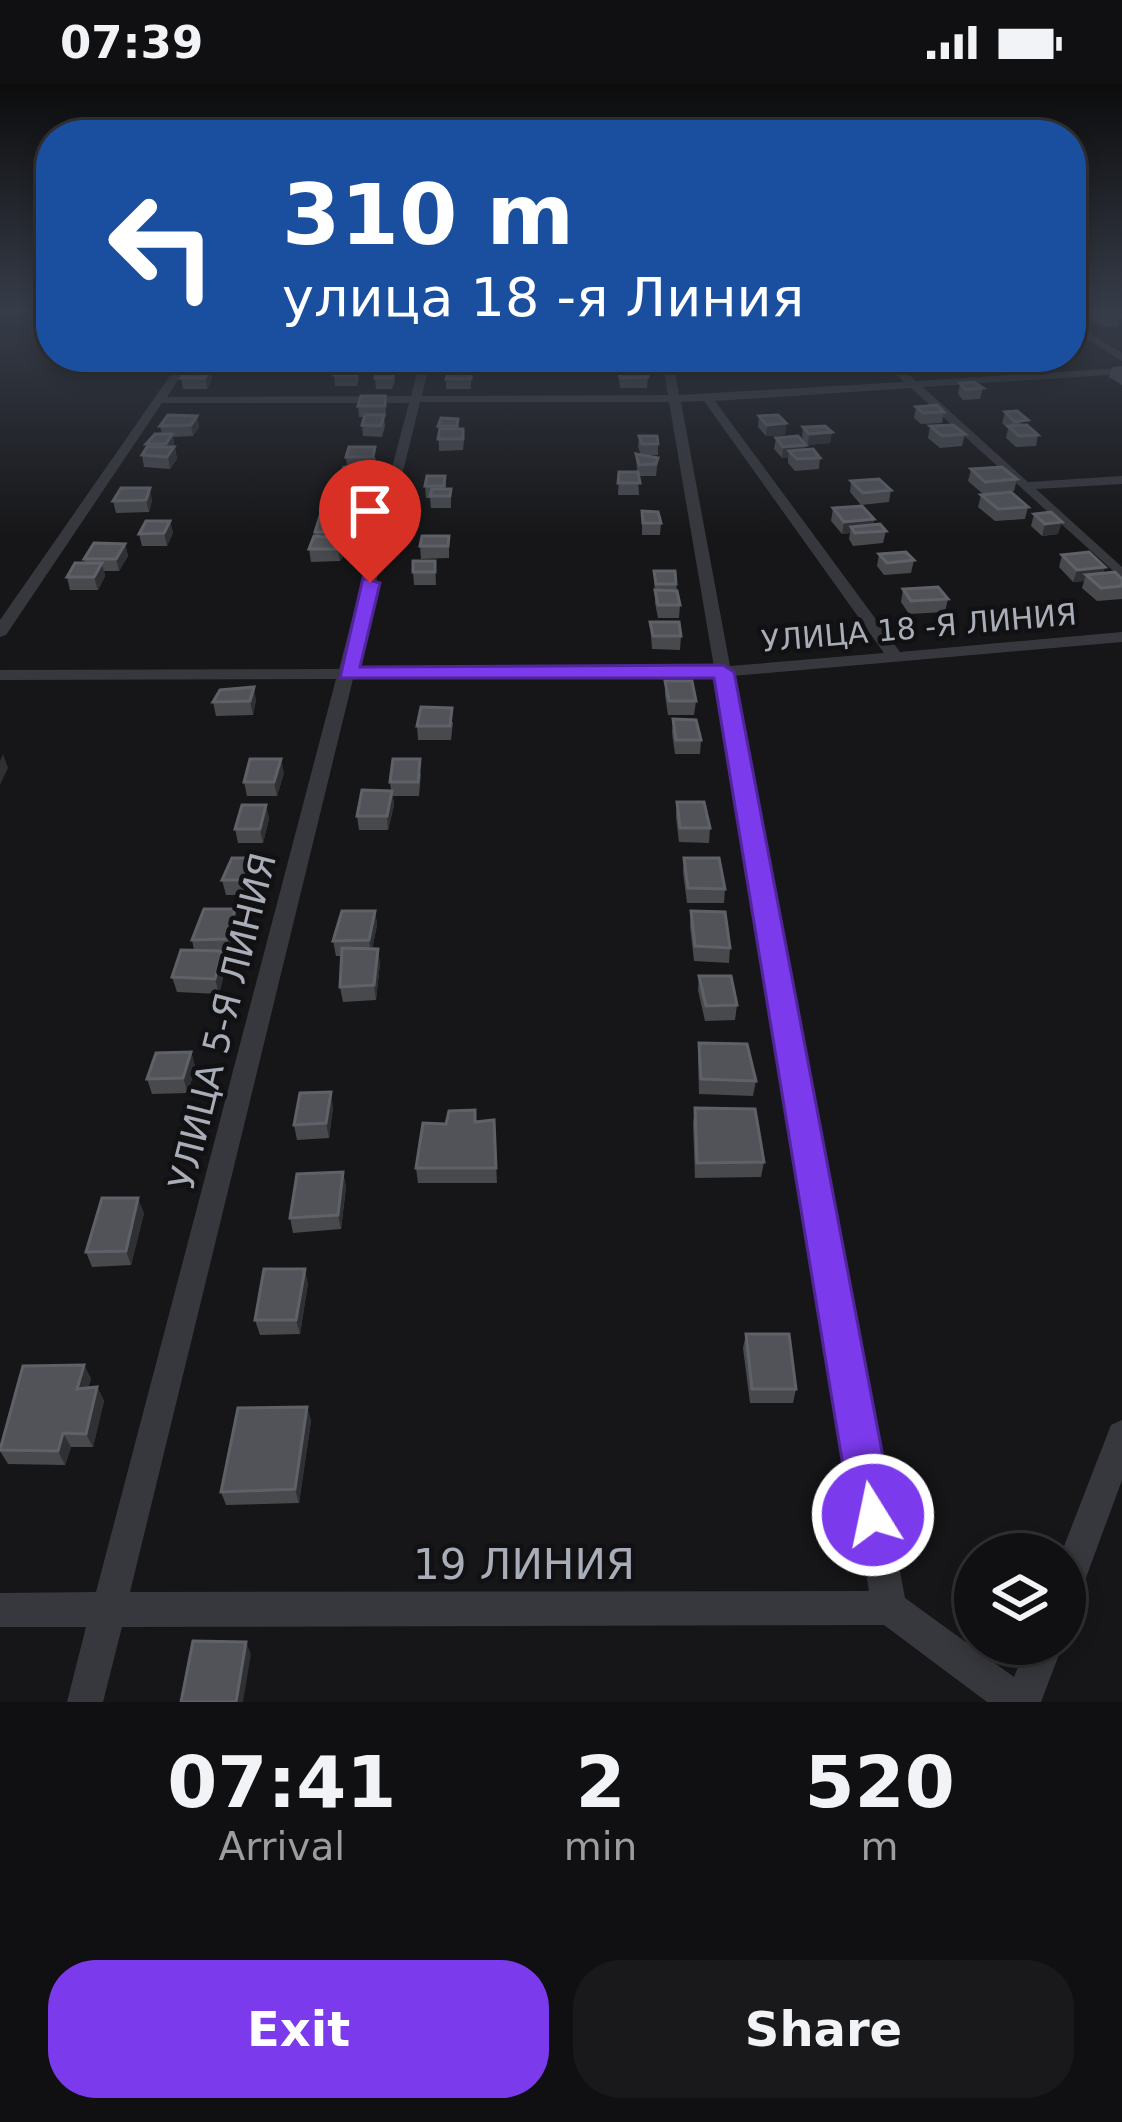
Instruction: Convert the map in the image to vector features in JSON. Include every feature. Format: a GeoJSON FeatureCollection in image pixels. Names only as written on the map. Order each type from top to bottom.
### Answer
{"type":"FeatureCollection","features":[{"type":"Feature","properties":{"kind":"street"},"geometry":{"type":"LineString","coordinates":[[0,632],[167,387]]}},
{"type":"Feature","properties":{"kind":"street","name":"УЛИЦА 5-Я ЛИНИЯ"},"geometry":{"type":"LineString","coordinates":[[85,1702],[417,387]]}},
{"type":"Feature","properties":{"kind":"street"},"geometry":{"type":"LineString","coordinates":[[673,387],[889,1608],[1021,1702],[1036,1665]]}},
{"type":"Feature","properties":{"kind":"street"},"geometry":{"type":"LineString","coordinates":[[158,400],[676,399],[890,387]]}},
{"type":"Feature","properties":{"kind":"street"},"geometry":{"type":"LineString","coordinates":[[916,387],[1122,575]]}},
{"type":"Feature","properties":{"kind":"street"},"geometry":{"type":"LineString","coordinates":[[707,398],[896,656]]}},
{"type":"Feature","properties":{"kind":"street"},"geometry":{"type":"LineString","coordinates":[[1027,486],[1122,480]]}},
{"type":"Feature","properties":{"kind":"street","name":"УЛИЦА 18 -Я ЛИНИЯ"},"geometry":{"type":"LineString","coordinates":[[0,675],[723,672],[1122,637]]}},
{"type":"Feature","properties":{"kind":"street"},"geometry":{"type":"LineString","coordinates":[[1086,1533],[1122,1436]]}},
{"type":"Feature","properties":{"kind":"street","name":"19 ЛИНИЯ"},"geometry":{"type":"LineString","coordinates":[[0,1610],[889,1608]]}},
{"type":"Feature","properties":{"kind":"building"},"geometry":{"type":"Polygon","coordinates":[[[361,396],[385,396],[385,406],[358,406],[361,396]]]}},
{"type":"Feature","properties":{"kind":"building"},"geometry":{"type":"Polygon","coordinates":[[[937,405],[944,412],[923,413],[916,407],[937,405]]]}},
{"type":"Feature","properties":{"kind":"building"},"geometry":{"type":"Polygon","coordinates":[[[1017,411],[1028,420],[1015,422],[1005,412],[1017,411]]]}},
{"type":"Feature","properties":{"kind":"building"},"geometry":{"type":"Polygon","coordinates":[[[168,415],[197,416],[191,425],[160,426],[168,415]]]}},
{"type":"Feature","properties":{"kind":"building"},"geometry":{"type":"Polygon","coordinates":[[[365,415],[384,415],[381,426],[362,425],[365,415]]]}},
{"type":"Feature","properties":{"kind":"building"},"geometry":{"type":"Polygon","coordinates":[[[778,415],[786,423],[767,425],[759,416],[778,415]]]}},
{"type":"Feature","properties":{"kind":"building"},"geometry":{"type":"Polygon","coordinates":[[[441,418],[458,419],[457,426],[438,426],[441,418]]]}},
{"type":"Feature","properties":{"kind":"building"},"geometry":{"type":"Polygon","coordinates":[[[953,425],[965,434],[942,436],[930,426],[953,425]]]}},
{"type":"Feature","properties":{"kind":"building"},"geometry":{"type":"Polygon","coordinates":[[[1027,425],[1038,435],[1019,436],[1008,426],[1027,425]]]}},
{"type":"Feature","properties":{"kind":"building"},"geometry":{"type":"Polygon","coordinates":[[[825,426],[832,432],[809,434],[803,427],[825,426]]]}},
{"type":"Feature","properties":{"kind":"building"},"geometry":{"type":"Polygon","coordinates":[[[440,429],[463,429],[463,439],[438,439],[440,429]]]}},
{"type":"Feature","properties":{"kind":"building"},"geometry":{"type":"Polygon","coordinates":[[[155,434],[172,434],[166,444],[146,444],[155,434]]]}},
{"type":"Feature","properties":{"kind":"building"},"geometry":{"type":"Polygon","coordinates":[[[639,436],[657,436],[658,444],[642,444],[639,436]]]}},
{"type":"Feature","properties":{"kind":"building"},"geometry":{"type":"Polygon","coordinates":[[[798,436],[806,445],[783,447],[776,438],[798,436]]]}},
{"type":"Feature","properties":{"kind":"building"},"geometry":{"type":"Polygon","coordinates":[[[147,447],[174,447],[167,457],[142,455],[147,447]]]}},
{"type":"Feature","properties":{"kind":"building"},"geometry":{"type":"Polygon","coordinates":[[[349,447],[375,447],[373,457],[346,457],[349,447]]]}},
{"type":"Feature","properties":{"kind":"building"},"geometry":{"type":"Polygon","coordinates":[[[813,449],[820,458],[797,459],[789,451],[813,449]]]}},
{"type":"Feature","properties":{"kind":"building"},"geometry":{"type":"Polygon","coordinates":[[[636,454],[658,458],[656,464],[639,465],[636,454]]]}},
{"type":"Feature","properties":{"kind":"building"},"geometry":{"type":"Polygon","coordinates":[[[344,467],[369,467],[366,477],[339,477],[344,467]]]}},
{"type":"Feature","properties":{"kind":"building"},"geometry":{"type":"Polygon","coordinates":[[[1002,467],[1017,479],[985,482],[971,469],[1002,467]]]}},
{"type":"Feature","properties":{"kind":"building"},"geometry":{"type":"Polygon","coordinates":[[[619,472],[638,472],[640,483],[618,483],[619,472]]]}},
{"type":"Feature","properties":{"kind":"building"},"geometry":{"type":"Polygon","coordinates":[[[427,476],[445,476],[444,486],[425,486],[427,476]]]}},
{"type":"Feature","properties":{"kind":"building"},"geometry":{"type":"Polygon","coordinates":[[[879,479],[891,490],[863,493],[851,481],[879,479]]]}},
{"type":"Feature","properties":{"kind":"building"},"geometry":{"type":"Polygon","coordinates":[[[121,488],[150,488],[146,500],[113,501],[121,488]]]}},
{"type":"Feature","properties":{"kind":"building"},"geometry":{"type":"Polygon","coordinates":[[[341,488],[358,489],[356,496],[338,496],[341,488]]]}},
{"type":"Feature","properties":{"kind":"building"},"geometry":{"type":"Polygon","coordinates":[[[432,489],[451,489],[450,496],[430,496],[432,489]]]}},
{"type":"Feature","properties":{"kind":"building"},"geometry":{"type":"Polygon","coordinates":[[[1011,492],[1028,507],[998,509],[981,495],[1011,492]]]}},
{"type":"Feature","properties":{"kind":"building"},"geometry":{"type":"Polygon","coordinates":[[[862,506],[874,519],[844,522],[833,508],[862,506]]]}},
{"type":"Feature","properties":{"kind":"building"},"geometry":{"type":"Polygon","coordinates":[[[642,511],[658,512],[661,523],[643,523],[642,511]]]}},
{"type":"Feature","properties":{"kind":"building"},"geometry":{"type":"Polygon","coordinates":[[[1051,512],[1062,522],[1045,524],[1034,514],[1051,512]]]}},
{"type":"Feature","properties":{"kind":"building"},"geometry":{"type":"Polygon","coordinates":[[[320,516],[352,516],[349,532],[315,532],[320,516]]]}},
{"type":"Feature","properties":{"kind":"building"},"geometry":{"type":"Polygon","coordinates":[[[146,521],[170,521],[164,533],[139,534],[146,521]]]}},
{"type":"Feature","properties":{"kind":"building"},"geometry":{"type":"Polygon","coordinates":[[[880,524],[886,531],[855,533],[851,527],[880,524]]]}},
{"type":"Feature","properties":{"kind":"building"},"geometry":{"type":"Polygon","coordinates":[[[314,536],[346,539],[338,549],[309,549],[314,536]]]}},
{"type":"Feature","properties":{"kind":"building"},"geometry":{"type":"Polygon","coordinates":[[[422,536],[449,536],[448,546],[420,546],[422,536]]]}},
{"type":"Feature","properties":{"kind":"building"},"geometry":{"type":"Polygon","coordinates":[[[94,543],[125,544],[116,559],[84,559],[94,543]]]}},
{"type":"Feature","properties":{"kind":"building"},"geometry":{"type":"Polygon","coordinates":[[[906,552],[914,560],[887,563],[879,554],[906,552]]]}},
{"type":"Feature","properties":{"kind":"building"},"geometry":{"type":"Polygon","coordinates":[[[1089,552],[1105,567],[1077,570],[1062,555],[1089,552]]]}},
{"type":"Feature","properties":{"kind":"building"},"geometry":{"type":"Polygon","coordinates":[[[413,561],[435,561],[435,572],[413,572],[413,561]]]}},
{"type":"Feature","properties":{"kind":"building"},"geometry":{"type":"Polygon","coordinates":[[[75,563],[102,563],[94,577],[67,577],[75,563]]]}},
{"type":"Feature","properties":{"kind":"building"},"geometry":{"type":"Polygon","coordinates":[[[654,571],[675,571],[676,584],[656,584],[654,571]]]}},
{"type":"Feature","properties":{"kind":"building"},"geometry":{"type":"Polygon","coordinates":[[[1115,572],[1122,586],[1101,588],[1086,575],[1115,572]]]}},
{"type":"Feature","properties":{"kind":"building"},"geometry":{"type":"Polygon","coordinates":[[[938,587],[948,599],[911,601],[903,589],[938,587]]]}},
{"type":"Feature","properties":{"kind":"building"},"geometry":{"type":"Polygon","coordinates":[[[655,590],[677,591],[680,605],[658,605],[655,590]]]}},
{"type":"Feature","properties":{"kind":"building"},"geometry":{"type":"Polygon","coordinates":[[[650,622],[679,622],[681,636],[653,636],[650,622]]]}},
{"type":"Feature","properties":{"kind":"building"},"geometry":{"type":"Polygon","coordinates":[[[665,681],[692,681],[696,701],[669,701],[665,681]]]}},
{"type":"Feature","properties":{"kind":"building"},"geometry":{"type":"Polygon","coordinates":[[[254,687],[250,701],[213,702],[220,690],[254,687]]]}},
{"type":"Feature","properties":{"kind":"building"},"geometry":{"type":"Polygon","coordinates":[[[421,707],[452,708],[450,726],[417,726],[421,707]]]}},
{"type":"Feature","properties":{"kind":"building"},"geometry":{"type":"Polygon","coordinates":[[[673,719],[696,720],[701,740],[676,740],[673,719]]]}},
{"type":"Feature","properties":{"kind":"building"},"geometry":{"type":"Polygon","coordinates":[[[250,759],[281,759],[274,782],[244,782],[250,759]]]}},
{"type":"Feature","properties":{"kind":"building"},"geometry":{"type":"Polygon","coordinates":[[[393,759],[420,759],[418,782],[390,782],[393,759]]]}},
{"type":"Feature","properties":{"kind":"building"},"geometry":{"type":"Polygon","coordinates":[[[362,790],[392,791],[387,816],[357,816],[362,790]]]}},
{"type":"Feature","properties":{"kind":"building"},"geometry":{"type":"Polygon","coordinates":[[[677,802],[704,802],[710,828],[680,828],[677,802]]]}},
{"type":"Feature","properties":{"kind":"building"},"geometry":{"type":"Polygon","coordinates":[[[242,805],[266,805],[260,829],[235,829],[242,805]]]}},
{"type":"Feature","properties":{"kind":"building"},"geometry":{"type":"Polygon","coordinates":[[[232,858],[251,858],[243,880],[222,880],[232,858]]]}},
{"type":"Feature","properties":{"kind":"building"},"geometry":{"type":"Polygon","coordinates":[[[684,858],[719,858],[725,889],[688,888],[684,858]]]}},
{"type":"Feature","properties":{"kind":"building"},"geometry":{"type":"Polygon","coordinates":[[[204,909],[235,909],[227,939],[192,940],[204,909]]]}},
{"type":"Feature","properties":{"kind":"building"},"geometry":{"type":"Polygon","coordinates":[[[342,911],[375,911],[369,940],[333,941],[342,911]]]}},
{"type":"Feature","properties":{"kind":"building"},"geometry":{"type":"Polygon","coordinates":[[[691,911],[725,912],[730,948],[695,946],[691,911]]]}},
{"type":"Feature","properties":{"kind":"building"},"geometry":{"type":"Polygon","coordinates":[[[342,948],[378,949],[374,985],[340,987],[342,948]]]}},
{"type":"Feature","properties":{"kind":"building"},"geometry":{"type":"Polygon","coordinates":[[[181,950],[222,951],[215,979],[172,977],[181,950]]]}},
{"type":"Feature","properties":{"kind":"building"},"geometry":{"type":"Polygon","coordinates":[[[699,976],[731,976],[737,1005],[706,1006],[699,976]]]}},
{"type":"Feature","properties":{"kind":"building"},"geometry":{"type":"Polygon","coordinates":[[[699,1043],[747,1044],[756,1081],[701,1079],[699,1043]]]}},
{"type":"Feature","properties":{"kind":"building"},"geometry":{"type":"Polygon","coordinates":[[[191,1052],[183,1078],[147,1079],[156,1053],[191,1052]]]}},
{"type":"Feature","properties":{"kind":"building"},"geometry":{"type":"Polygon","coordinates":[[[331,1092],[326,1123],[294,1125],[300,1093],[331,1092]]]}},
{"type":"Feature","properties":{"kind":"building"},"geometry":{"type":"Polygon","coordinates":[[[695,1108],[755,1109],[764,1162],[697,1163],[695,1108]]]}},
{"type":"Feature","properties":{"kind":"building"},"geometry":{"type":"Polygon","coordinates":[[[475,1110],[475,1122],[494,1120],[496,1168],[416,1168],[423,1123],[446,1124],[449,1111],[475,1110]]]}},
{"type":"Feature","properties":{"kind":"building"},"geometry":{"type":"Polygon","coordinates":[[[343,1172],[338,1215],[290,1218],[297,1174],[343,1172]]]}},
{"type":"Feature","properties":{"kind":"building"},"geometry":{"type":"Polygon","coordinates":[[[102,1198],[138,1198],[126,1251],[86,1252],[102,1198]]]}},
{"type":"Feature","properties":{"kind":"building"},"geometry":{"type":"Polygon","coordinates":[[[264,1269],[305,1269],[296,1320],[255,1320],[264,1269]]]}},
{"type":"Feature","properties":{"kind":"building"},"geometry":{"type":"Polygon","coordinates":[[[746,1334],[789,1334],[796,1389],[752,1389],[746,1334]]]}},
{"type":"Feature","properties":{"kind":"building"},"geometry":{"type":"Polygon","coordinates":[[[84,1365],[77,1389],[97,1387],[86,1434],[63,1433],[58,1451],[0,1450],[23,1366],[84,1365]]]}},
{"type":"Feature","properties":{"kind":"building"},"geometry":{"type":"Polygon","coordinates":[[[307,1407],[295,1489],[221,1492],[238,1408],[307,1407]]]}},
{"type":"Feature","properties":{"kind":"building"},"geometry":{"type":"Polygon","coordinates":[[[193,1641],[246,1642],[236,1702],[181,1702],[193,1641]]]}},
{"type":"Feature","properties":{"kind":"route"},"geometry":{"type":"LineString","coordinates":[[370,583],[348,674],[723,672],[873,1515]]}}]}
